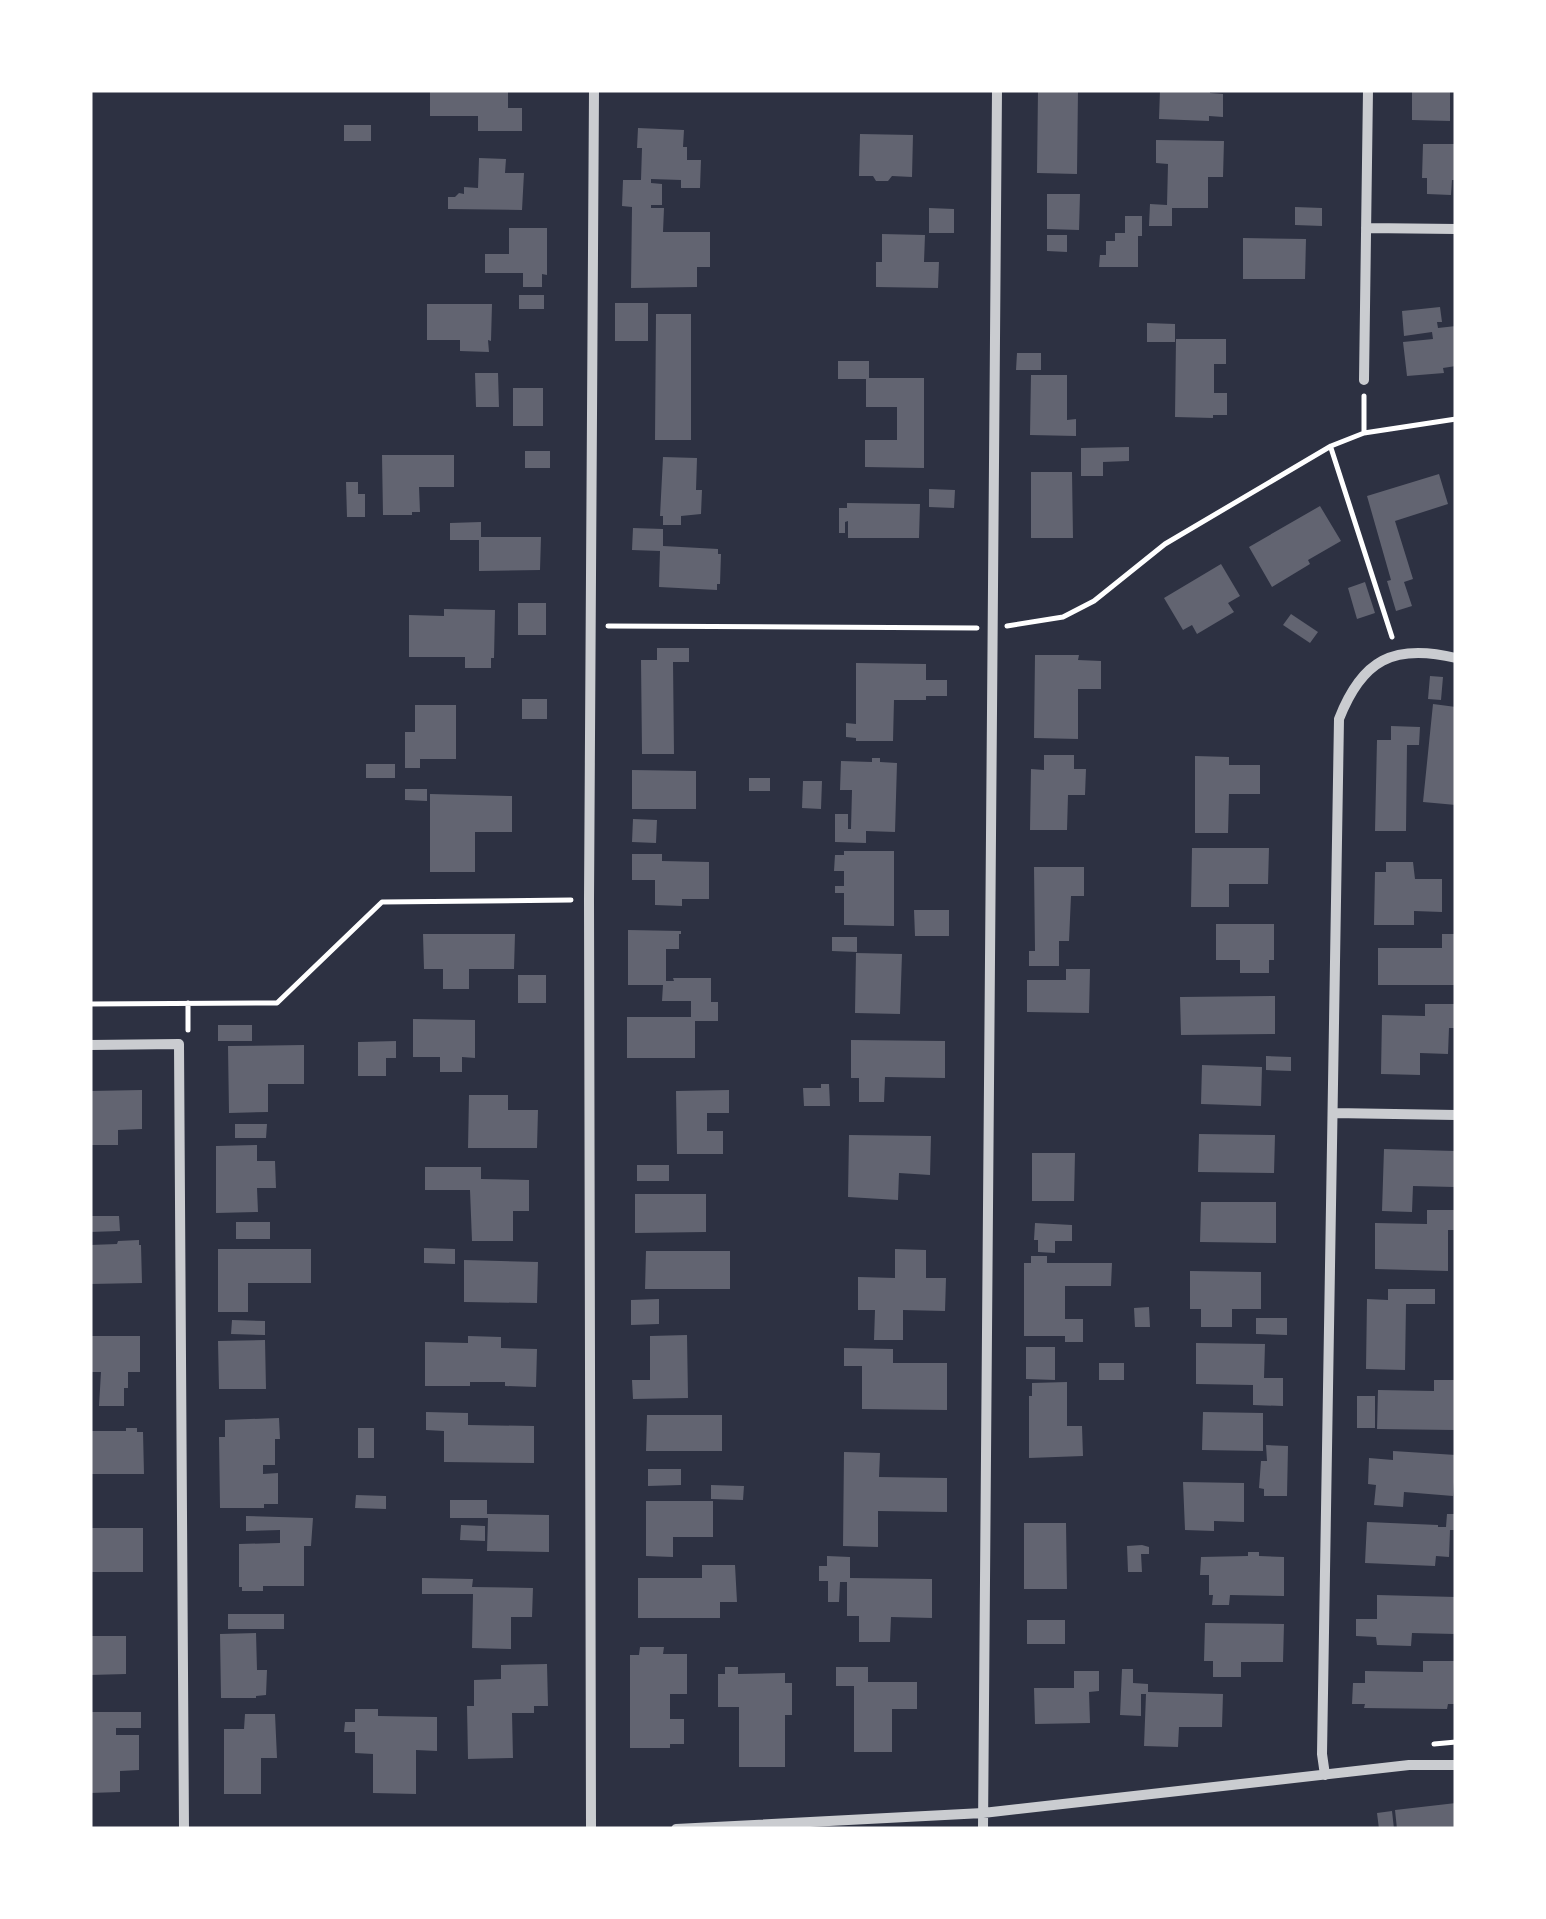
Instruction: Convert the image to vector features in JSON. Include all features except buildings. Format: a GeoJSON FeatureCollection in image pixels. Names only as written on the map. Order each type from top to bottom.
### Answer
{"type":"FeatureCollection","features":[{"type":"Feature","properties":{"kind":"street"},"geometry":{"type":"LineString","coordinates":[[591,1829],[589,900],[594,90]]}},
{"type":"Feature","properties":{"kind":"street"},"geometry":{"type":"LineString","coordinates":[[983,1829],[997,90]]}},
{"type":"Feature","properties":{"kind":"street"},"geometry":{"type":"LineString","coordinates":[[1364,380],[1368,90]]}},
{"type":"Feature","properties":{"kind":"street"},"geometry":{"type":"LineString","coordinates":[[1366,228],[1456,229]]}},
{"type":"Feature","properties":{"kind":"street"},"geometry":{"type":"LineString","coordinates":[[1325,1775],[1322,1754],[1339,720],[1350,692],[1368,670],[1398,654],[1428,651],[1456,658]]}},
{"type":"Feature","properties":{"kind":"street"},"geometry":{"type":"LineString","coordinates":[[90,1044],[179,1044],[184,1829]]}},
{"type":"Feature","properties":{"kind":"street"},"geometry":{"type":"LineString","coordinates":[[1333,1113],[1456,1115]]}},
{"type":"Feature","properties":{"kind":"street"},"geometry":{"type":"LineString","coordinates":[[676,1829],[983,1813],[1409,1765],[1456,1766]]}},
{"type":"Feature","properties":{"kind":"path"},"geometry":{"type":"LineString","coordinates":[[1364,380],[1364,432]]}},
{"type":"Feature","properties":{"kind":"path"},"geometry":{"type":"LineString","coordinates":[[590,626],[992,628],[1063,617],[1094,601],[1165,544],[1331,446],[1364,432],[1456,419]]}},
{"type":"Feature","properties":{"kind":"path"},"geometry":{"type":"LineString","coordinates":[[1331,446],[1398,654]]}},
{"type":"Feature","properties":{"kind":"path"},"geometry":{"type":"LineString","coordinates":[[90,1004],[278,1002],[382,902],[589,900]]}},
{"type":"Feature","properties":{"kind":"path"},"geometry":{"type":"LineString","coordinates":[[188,1003],[188,1032]]}}]}
